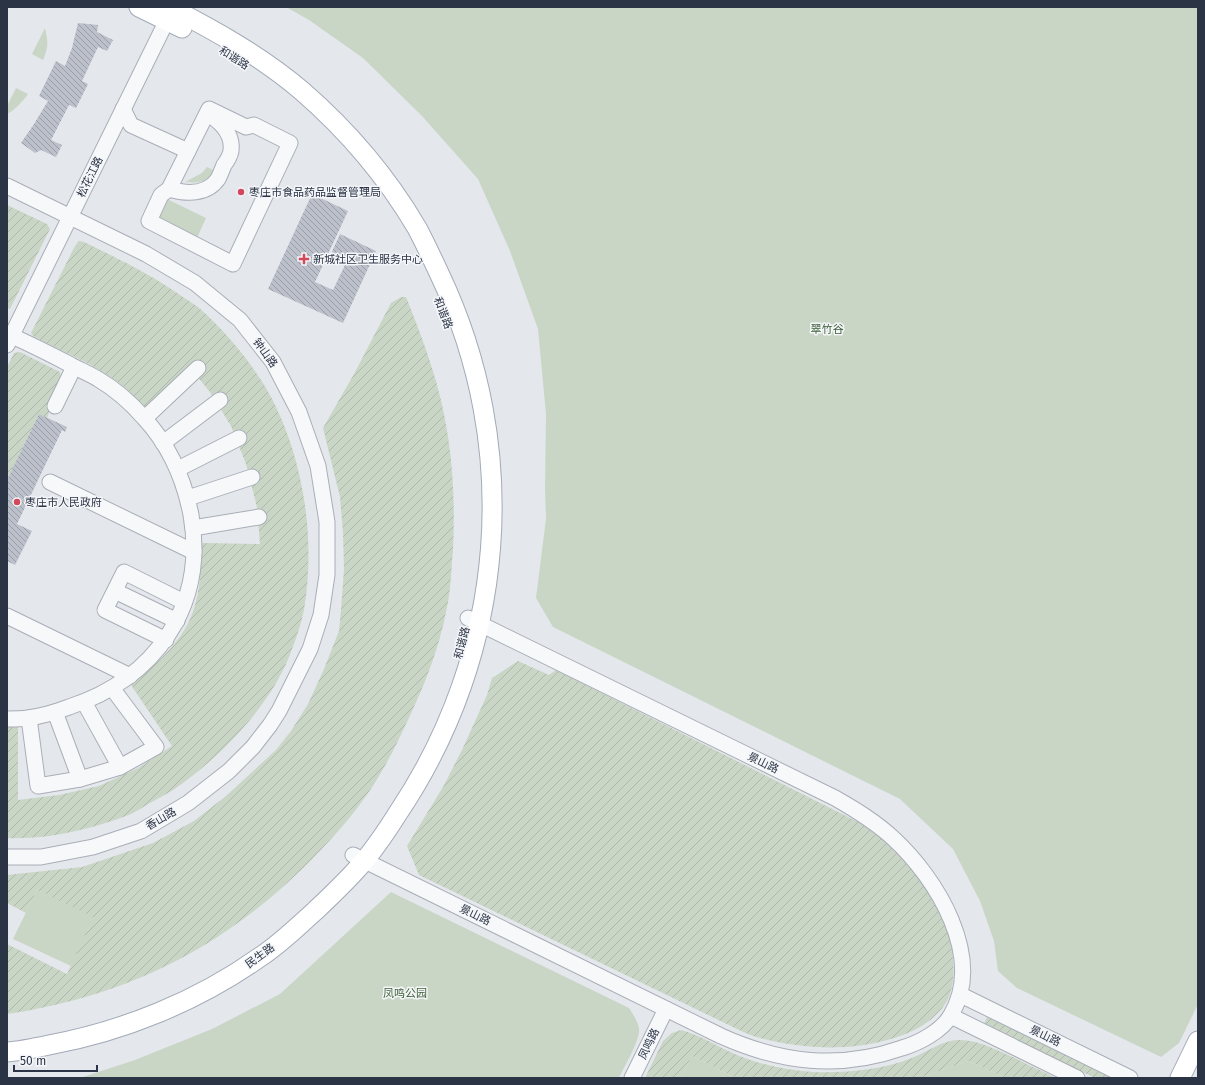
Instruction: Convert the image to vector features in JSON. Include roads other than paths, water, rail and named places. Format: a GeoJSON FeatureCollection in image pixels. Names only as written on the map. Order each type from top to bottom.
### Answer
{"type":"FeatureCollection","features":[{"type":"Feature","properties":{"kind":"main road","name":"和谐路"},"geometry":{"type":"LineString","coordinates":[[139,7],[172,11],[220,34],[246,49],[272,68],[302,91],[327,114],[375,168],[396,196],[418,230],[449,293],[472,357],[486,427],[491,466],[492,545],[488,579],[474,621],[471,661],[458,699],[431,746]]}},
{"type":"Feature","properties":{"kind":"main road","name":"民生路"},"geometry":{"type":"LineString","coordinates":[[7,1039],[61,1030],[100,1020],[140,1007],[183,988],[221,967],[254,946],[286,921],[321,888],[358,858],[388,829],[410,796],[431,746]]}},
{"type":"Feature","properties":{"kind":"main road","name":"民生路"},"geometry":{"type":"LineString","coordinates":[[7,1052],[64,1042],[104,1032],[144,1018],[188,999],[221,982],[261,957],[294,930],[330,897],[358,858]]}},
{"type":"Feature","properties":{"kind":"main road"},"geometry":{"type":"LineString","coordinates":[[1180,1078],[1198,1041]]}},
{"type":"Feature","properties":{"kind":"street","name":"松花江路"},"geometry":{"type":"LineString","coordinates":[[9,340],[172,11]]}},
{"type":"Feature","properties":{"kind":"street"},"geometry":{"type":"LineString","coordinates":[[123,109],[131,125],[188,150]]}},
{"type":"Feature","properties":{"kind":"street"},"geometry":{"type":"LineString","coordinates":[[209,109],[246,127],[254,125],[290,143],[233,264],[149,221],[161,195],[170,189],[207,113],[209,109]]}},
{"type":"Feature","properties":{"kind":"street"},"geometry":{"type":"LineString","coordinates":[[170,189],[189,193],[201,191],[211,186],[217,180],[231,152],[231,139],[226,129],[220,122],[207,113]]}},
{"type":"Feature","properties":{"kind":"street","name":"钟山路"},"geometry":{"type":"LineString","coordinates":[[7,186],[146,254],[195,283],[240,320],[273,362],[299,412],[318,466],[327,522],[327,575],[321,615],[310,649],[279,711]]}},
{"type":"Feature","properties":{"kind":"street"},"geometry":{"type":"LineString","coordinates":[[7,719],[29,718],[55,712],[84,702],[112,688],[130,676],[148,661],[166,640],[177,621],[191,577],[194,552],[193,528],[188,498],[178,469],[163,443],[145,418],[125,399],[98,379],[74,367],[9,340]]}},
{"type":"Feature","properties":{"kind":"street"},"geometry":{"type":"LineString","coordinates":[[55,406],[74,367]]}},
{"type":"Feature","properties":{"kind":"street"},"geometry":{"type":"LineString","coordinates":[[145,418],[198,368]]}},
{"type":"Feature","properties":{"kind":"street"},"geometry":{"type":"LineString","coordinates":[[163,443],[220,400]]}},
{"type":"Feature","properties":{"kind":"street"},"geometry":{"type":"LineString","coordinates":[[178,469],[239,438]]}},
{"type":"Feature","properties":{"kind":"street"},"geometry":{"type":"LineString","coordinates":[[188,498],[252,477]]}},
{"type":"Feature","properties":{"kind":"street"},"geometry":{"type":"LineString","coordinates":[[50,482],[194,552]]}},
{"type":"Feature","properties":{"kind":"street"},"geometry":{"type":"LineString","coordinates":[[193,528],[259,517]]}},
{"type":"Feature","properties":{"kind":"street"},"geometry":{"type":"LineString","coordinates":[[166,640],[105,610],[124,572],[184,602]]}},
{"type":"Feature","properties":{"kind":"street"},"geometry":{"type":"LineString","coordinates":[[115,591],[177,621]]}},
{"type":"Feature","properties":{"kind":"street"},"geometry":{"type":"LineString","coordinates":[[7,616],[130,676]]}},
{"type":"Feature","properties":{"kind":"street","name":"景山路"},"geometry":{"type":"LineString","coordinates":[[358,858],[742,1046],[768,1054],[822,1062],[872,1057],[916,1044],[937,1031],[951,1016],[961,995],[963,968],[960,945],[954,925],[943,901],[910,855],[895,839],[877,824],[835,798],[474,621]]}},
{"type":"Feature","properties":{"kind":"street"},"geometry":{"type":"LineString","coordinates":[[29,718],[38,786],[80,779],[120,767],[156,747],[112,688]]}},
{"type":"Feature","properties":{"kind":"street"},"geometry":{"type":"LineString","coordinates":[[84,702],[120,767]]}},
{"type":"Feature","properties":{"kind":"street","name":"香山路"},"geometry":{"type":"LineString","coordinates":[[7,857],[41,857],[94,848],[141,831],[188,803],[229,771],[253,747],[279,711]]}},
{"type":"Feature","properties":{"kind":"street"},"geometry":{"type":"LineString","coordinates":[[55,712],[80,779]]}},
{"type":"Feature","properties":{"kind":"street","name":"景山路"},"geometry":{"type":"LineString","coordinates":[[961,995],[1130,1078]]}},
{"type":"Feature","properties":{"kind":"street","name":"凤鸣路"},"geometry":{"type":"LineString","coordinates":[[632,1078],[666,1009]]}},
{"type":"Feature","properties":{"kind":"street"},"geometry":{"type":"LineString","coordinates":[[951,1016],[1077,1078]]}},
{"type":"Feature","properties":{"kind":"place","name":"枣庄市食品药品监督管理局"},"geometry":{"type":"Point","coordinates":[241,192]}},
{"type":"Feature","properties":{"kind":"place","name":"新城社区卫生服务中心"},"geometry":{"type":"Point","coordinates":[304,259]}},
{"type":"Feature","properties":{"kind":"place","name":"枣庄市人民政府"},"geometry":{"type":"Point","coordinates":[17,502]}},
{"type":"Feature","properties":{"kind":"park label","name":"翠竹谷"},"geometry":{"type":"Point","coordinates":[827,329]}},
{"type":"Feature","properties":{"kind":"park label","name":"凤鸣公园"},"geometry":{"type":"Point","coordinates":[405,993]}}]}
